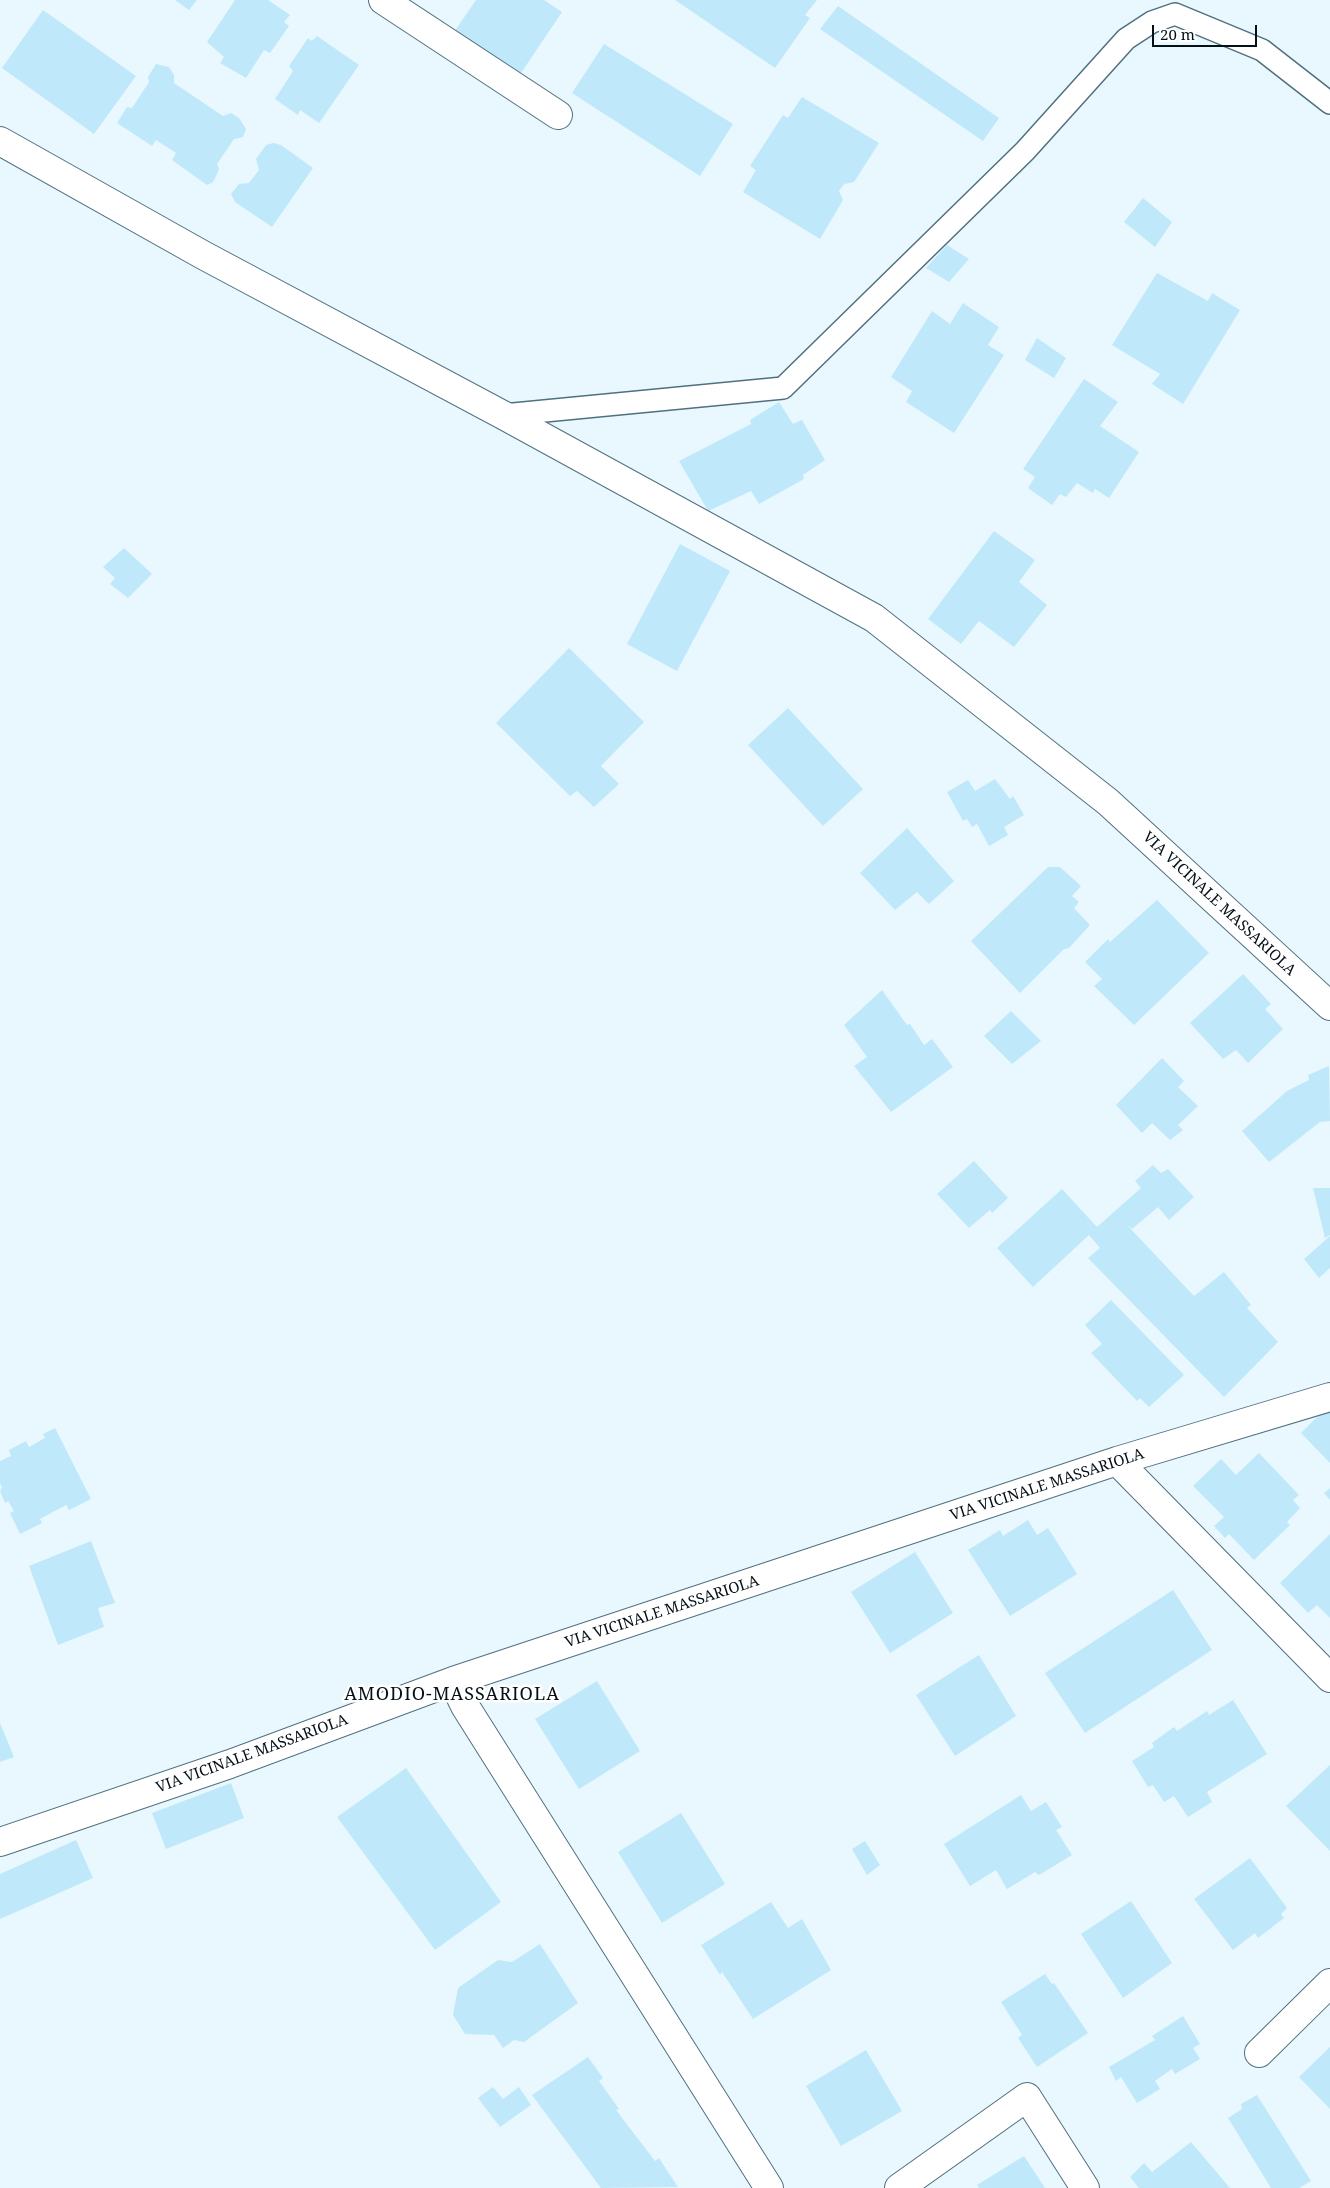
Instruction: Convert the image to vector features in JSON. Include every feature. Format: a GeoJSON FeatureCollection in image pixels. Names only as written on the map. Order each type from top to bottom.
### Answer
{"type":"FeatureCollection","features":[{"type":"Feature","properties":{"kind":"street"},"geometry":{"type":"LineString","coordinates":[[383,0],[558,116]]}},
{"type":"Feature","properties":{"kind":"street","name":"VIA VICINALE MASSARIOLA"},"geometry":{"type":"LineString","coordinates":[[0,141],[203,255],[503,415],[874,618],[1108,802],[1330,1006]]}},
{"type":"Feature","properties":{"kind":"street","name":"VIA VICINALE MASSARIOLA"},"geometry":{"type":"LineString","coordinates":[[0,1842],[230,1764],[453,1681],[1117,1461],[1330,1397]]}},
{"type":"Feature","properties":{"kind":"street"},"geometry":{"type":"LineString","coordinates":[[1117,1461],[1330,1678]]}},
{"type":"Feature","properties":{"kind":"street"},"geometry":{"type":"LineString","coordinates":[[453,1681],[465,1706],[769,2188]]}},
{"type":"Feature","properties":{"kind":"street"},"geometry":{"type":"LineString","coordinates":[[1259,2053],[1330,1983]]}},
{"type":"Feature","properties":{"kind":"street"},"geometry":{"type":"LineString","coordinates":[[899,2188],[1027,2097],[1085,2188]]}},
{"type":"Feature","properties":{"kind":"lane"},"geometry":{"type":"LineString","coordinates":[[503,415],[782,388],[1025,151],[1126,39],[1152,22],[1175,14],[1262,50],[1330,104]]}},
{"type":"Feature","properties":{"kind":"building"},"geometry":{"type":"Polygon","coordinates":[[[175,0],[197,0],[189,10],[175,0]]]}},
{"type":"Feature","properties":{"kind":"building"},"geometry":{"type":"Polygon","coordinates":[[[235,0],[268,0],[290,15],[284,22],[289,26],[270,53],[264,50],[246,78],[220,63],[224,57],[207,42],[235,0]]]}},
{"type":"Feature","properties":{"kind":"building"},"geometry":{"type":"Polygon","coordinates":[[[476,0],[544,0],[562,12],[517,79],[496,64],[499,59],[476,44],[473,50],[452,35],[476,0]]]}},
{"type":"Feature","properties":{"kind":"building"},"geometry":{"type":"Polygon","coordinates":[[[675,0],[817,0],[805,15],[810,18],[775,68],[675,0]]]}},
{"type":"Feature","properties":{"kind":"building"},"geometry":{"type":"Polygon","coordinates":[[[838,6],[999,118],[983,141],[820,29],[838,6]]]}},
{"type":"Feature","properties":{"kind":"building"},"geometry":{"type":"Polygon","coordinates":[[[43,10],[136,76],[94,134],[2,68],[43,10]]]}},
{"type":"Feature","properties":{"kind":"building"},"geometry":{"type":"Polygon","coordinates":[[[317,36],[359,65],[319,123],[300,110],[298,115],[275,99],[293,71],[289,66],[308,38],[312,41],[317,36]]]}},
{"type":"Feature","properties":{"kind":"building"},"geometry":{"type":"Polygon","coordinates":[[[604,44],[733,124],[700,176],[572,93],[604,44]]]}},
{"type":"Feature","properties":{"kind":"building"},"geometry":{"type":"Polygon","coordinates":[[[156,64],[169,67],[174,75],[174,83],[223,116],[231,113],[239,118],[246,129],[243,137],[234,139],[217,164],[219,169],[213,182],[207,185],[172,160],[176,153],[156,140],[152,146],[117,123],[127,107],[132,108],[149,82],[148,77],[156,64]]]}},
{"type":"Feature","properties":{"kind":"building"},"geometry":{"type":"Polygon","coordinates":[[[802,97],[879,143],[854,182],[844,184],[839,191],[843,200],[820,239],[743,192],[756,170],[750,166],[783,115],[788,118],[802,97]]]}},
{"type":"Feature","properties":{"kind":"building"},"geometry":{"type":"Polygon","coordinates":[[[273,143],[281,145],[313,168],[272,227],[235,202],[231,194],[239,184],[249,183],[259,170],[256,159],[266,145],[273,143]]]}},
{"type":"Feature","properties":{"kind":"building"},"geometry":{"type":"Polygon","coordinates":[[[1143,198],[1172,222],[1155,247],[1124,222],[1143,198]]]}},
{"type":"Feature","properties":{"kind":"building"},"geometry":{"type":"Polygon","coordinates":[[[947,245],[969,259],[949,282],[926,268],[947,245]]]}},
{"type":"Feature","properties":{"kind":"building"},"geometry":{"type":"Polygon","coordinates":[[[1157,273],[1208,301],[1212,293],[1240,310],[1183,404],[1152,384],[1160,374],[1112,345],[1157,273]]]}},
{"type":"Feature","properties":{"kind":"building"},"geometry":{"type":"Polygon","coordinates":[[[963,303],[999,327],[988,345],[1004,355],[954,433],[906,402],[912,391],[891,377],[932,311],[950,324],[963,303]]]}},
{"type":"Feature","properties":{"kind":"building"},"geometry":{"type":"Polygon","coordinates":[[[1037,338],[1066,358],[1054,378],[1025,360],[1037,338]]]}},
{"type":"Feature","properties":{"kind":"building"},"geometry":{"type":"Polygon","coordinates":[[[1084,379],[1118,402],[1100,426],[1139,452],[1109,498],[1095,489],[1093,493],[1077,483],[1066,497],[1060,494],[1052,505],[1028,488],[1035,477],[1023,469],[1084,379]]]}},
{"type":"Feature","properties":{"kind":"building"},"geometry":{"type":"Polygon","coordinates":[[[779,402],[793,424],[802,420],[825,460],[803,475],[804,479],[759,504],[751,491],[708,511],[679,461],[751,424],[750,420],[779,402]]]}},
{"type":"Feature","properties":{"kind":"building"},"geometry":{"type":"Polygon","coordinates":[[[994,531],[1035,560],[1019,582],[1047,605],[1014,647],[979,621],[961,644],[928,619],[994,531]]]}},
{"type":"Feature","properties":{"kind":"building"},"geometry":{"type":"Polygon","coordinates":[[[680,544],[730,571],[677,671],[627,644],[680,544]]]}},
{"type":"Feature","properties":{"kind":"building"},"geometry":{"type":"Polygon","coordinates":[[[124,548],[152,574],[128,598],[110,584],[115,578],[103,567],[124,548]]]}},
{"type":"Feature","properties":{"kind":"building"},"geometry":{"type":"Polygon","coordinates":[[[569,648],[644,722],[601,766],[619,784],[594,807],[577,791],[570,796],[496,723],[569,648]]]}},
{"type":"Feature","properties":{"kind":"building"},"geometry":{"type":"Polygon","coordinates":[[[788,708],[863,789],[823,826],[748,745],[788,708]]]}},
{"type":"Feature","properties":{"kind":"building"},"geometry":{"type":"Polygon","coordinates":[[[995,779],[1010,799],[1013,796],[1024,815],[1004,827],[1008,835],[989,846],[977,824],[972,827],[967,819],[963,821],[947,792],[968,780],[975,791],[995,779]]]}},
{"type":"Feature","properties":{"kind":"building"},"geometry":{"type":"Polygon","coordinates":[[[907,828],[954,881],[929,904],[917,892],[895,910],[860,873],[907,828]]]}},
{"type":"Feature","properties":{"kind":"building"},"geometry":{"type":"Polygon","coordinates":[[[1048,867],[1060,867],[1081,886],[1072,896],[1079,902],[1074,908],[1090,925],[1069,948],[1064,949],[1020,993],[971,941],[1048,867]]]}},
{"type":"Feature","properties":{"kind":"building"},"geometry":{"type":"Polygon","coordinates":[[[1157,900],[1209,953],[1134,1025],[1094,986],[1102,979],[1085,962],[1108,939],[1110,942],[1157,900]]]}},
{"type":"Feature","properties":{"kind":"building"},"geometry":{"type":"Polygon","coordinates":[[[1243,974],[1271,1004],[1265,1009],[1283,1029],[1248,1063],[1236,1050],[1223,1059],[1190,1023],[1243,974]]]}},
{"type":"Feature","properties":{"kind":"building"},"geometry":{"type":"Polygon","coordinates":[[[882,990],[907,1025],[910,1024],[924,1045],[932,1039],[953,1067],[891,1112],[854,1066],[867,1057],[844,1025],[882,990]]]}},
{"type":"Feature","properties":{"kind":"building"},"geometry":{"type":"Polygon","coordinates":[[[1011,1011],[1041,1041],[1012,1064],[984,1036],[1011,1011]]]}},
{"type":"Feature","properties":{"kind":"building"},"geometry":{"type":"Polygon","coordinates":[[[1162,1058],[1184,1081],[1178,1087],[1198,1106],[1178,1125],[1183,1130],[1170,1140],[1152,1123],[1142,1133],[1116,1105],[1162,1058]]]}},
{"type":"Feature","properties":{"kind":"building"},"geometry":{"type":"Polygon","coordinates":[[[1329,1066],[1330,1121],[1320,1122],[1269,1162],[1242,1131],[1287,1091],[1309,1080],[1308,1075],[1329,1066]]]}},
{"type":"Feature","properties":{"kind":"building"},"geometry":{"type":"Polygon","coordinates":[[[974,1161],[1008,1198],[992,1213],[990,1210],[969,1228],[937,1194],[974,1161]]]}},
{"type":"Feature","properties":{"kind":"building"},"geometry":{"type":"Polygon","coordinates":[[[1153,1165],[1161,1173],[1168,1169],[1194,1197],[1169,1220],[1158,1207],[1132,1229],[1127,1225],[1194,1296],[1224,1272],[1251,1305],[1247,1308],[1278,1342],[1224,1397],[1088,1258],[1100,1248],[1089,1235],[1033,1287],[997,1248],[1062,1189],[1097,1227],[1141,1188],[1135,1181],[1153,1165]]]}},
{"type":"Feature","properties":{"kind":"building"},"geometry":{"type":"Polygon","coordinates":[[[1313,1188],[1330,1188],[1330,1235],[1325,1238],[1313,1188]]]}},
{"type":"Feature","properties":{"kind":"building"},"geometry":{"type":"Polygon","coordinates":[[[1330,1236],[1330,1268],[1319,1278],[1304,1259],[1330,1236]]]}},
{"type":"Feature","properties":{"kind":"building"},"geometry":{"type":"Polygon","coordinates":[[[1111,1300],[1184,1375],[1149,1407],[1140,1398],[1137,1401],[1091,1353],[1102,1344],[1085,1325],[1111,1300]]]}},
{"type":"Feature","properties":{"kind":"building"},"geometry":{"type":"Polygon","coordinates":[[[1330,1404],[1330,1463],[1301,1433],[1330,1404]]]}},
{"type":"Feature","properties":{"kind":"building"},"geometry":{"type":"Polygon","coordinates":[[[55,1428],[91,1499],[69,1510],[66,1505],[40,1519],[42,1523],[20,1534],[10,1513],[14,1511],[8,1501],[5,1503],[0,1491],[2,1487],[0,1483],[0,1461],[11,1456],[9,1450],[26,1441],[29,1447],[45,1438],[43,1434],[55,1428]]]}},
{"type":"Feature","properties":{"kind":"building"},"geometry":{"type":"Polygon","coordinates":[[[1259,1453],[1299,1495],[1293,1500],[1300,1508],[1287,1522],[1290,1525],[1254,1560],[1229,1534],[1225,1538],[1214,1526],[1224,1517],[1193,1486],[1221,1459],[1236,1475],[1259,1453]]]}},
{"type":"Feature","properties":{"kind":"building"},"geometry":{"type":"Polygon","coordinates":[[[1330,1488],[1330,1500],[1324,1493],[1330,1488]]]}},
{"type":"Feature","properties":{"kind":"building"},"geometry":{"type":"Polygon","coordinates":[[[1028,1520],[1037,1535],[1048,1528],[1077,1574],[1010,1616],[968,1550],[1000,1530],[1003,1536],[1028,1520]]]}},
{"type":"Feature","properties":{"kind":"building"},"geometry":{"type":"Polygon","coordinates":[[[1330,1534],[1330,1618],[1317,1605],[1308,1613],[1280,1583],[1330,1534]]]}},
{"type":"Feature","properties":{"kind":"building"},"geometry":{"type":"Polygon","coordinates":[[[91,1541],[115,1603],[98,1608],[104,1627],[58,1645],[29,1566],[91,1541]]]}},
{"type":"Feature","properties":{"kind":"building"},"geometry":{"type":"Polygon","coordinates":[[[915,1552],[953,1613],[890,1653],[851,1592],[915,1552]]]}},
{"type":"Feature","properties":{"kind":"building"},"geometry":{"type":"Polygon","coordinates":[[[1173,1590],[1212,1650],[1085,1733],[1045,1673],[1173,1590]]]}},
{"type":"Feature","properties":{"kind":"building"},"geometry":{"type":"Polygon","coordinates":[[[979,1655],[1016,1716],[955,1756],[916,1695],[979,1655]]]}},
{"type":"Feature","properties":{"kind":"building"},"geometry":{"type":"Polygon","coordinates":[[[597,1681],[640,1751],[579,1789],[535,1719],[597,1681]]]}},
{"type":"Feature","properties":{"kind":"building"},"geometry":{"type":"Polygon","coordinates":[[[1233,1700],[1267,1754],[1207,1792],[1212,1802],[1188,1817],[1174,1796],[1164,1802],[1153,1785],[1148,1787],[1132,1761],[1154,1747],[1152,1743],[1174,1727],[1177,1731],[1207,1711],[1209,1715],[1233,1700]]]}},
{"type":"Feature","properties":{"kind":"building"},"geometry":{"type":"Polygon","coordinates":[[[0,1723],[14,1757],[0,1762],[0,1723]]]}},
{"type":"Feature","properties":{"kind":"building"},"geometry":{"type":"Polygon","coordinates":[[[1330,1765],[1330,1851],[1286,1806],[1330,1765]]]}},
{"type":"Feature","properties":{"kind":"building"},"geometry":{"type":"Polygon","coordinates":[[[406,1768],[501,1902],[435,1950],[337,1817],[406,1768]]]}},
{"type":"Feature","properties":{"kind":"building"},"geometry":{"type":"Polygon","coordinates":[[[231,1783],[244,1818],[166,1849],[152,1813],[231,1783]]]}},
{"type":"Feature","properties":{"kind":"building"},"geometry":{"type":"Polygon","coordinates":[[[1021,1795],[1031,1811],[1046,1802],[1062,1827],[1056,1830],[1072,1855],[1039,1875],[1035,1872],[1007,1889],[996,1870],[970,1886],[944,1844],[1021,1795]]]}},
{"type":"Feature","properties":{"kind":"building"},"geometry":{"type":"Polygon","coordinates":[[[681,1813],[725,1884],[662,1923],[618,1852],[681,1813]]]}},
{"type":"Feature","properties":{"kind":"building"},"geometry":{"type":"Polygon","coordinates":[[[76,1840],[93,1878],[0,1919],[0,1874],[76,1840]]]}},
{"type":"Feature","properties":{"kind":"building"},"geometry":{"type":"Polygon","coordinates":[[[865,1841],[880,1865],[867,1875],[852,1849],[865,1841]]]}},
{"type":"Feature","properties":{"kind":"building"},"geometry":{"type":"Polygon","coordinates":[[[1250,1858],[1287,1908],[1281,1914],[1284,1918],[1258,1938],[1255,1933],[1233,1950],[1194,1899],[1250,1858]]]}},
{"type":"Feature","properties":{"kind":"building"},"geometry":{"type":"Polygon","coordinates":[[[1131,1901],[1172,1963],[1123,1998],[1081,1934],[1131,1901]]]}},
{"type":"Feature","properties":{"kind":"building"},"geometry":{"type":"Polygon","coordinates":[[[771,1902],[788,1928],[802,1919],[831,1970],[753,2019],[722,1972],[720,1975],[701,1945],[771,1902]]]}},
{"type":"Feature","properties":{"kind":"building"},"geometry":{"type":"Polygon","coordinates":[[[540,1944],[578,2003],[524,2042],[514,2040],[503,2048],[494,2035],[465,2034],[453,2015],[458,1988],[498,1960],[512,1962],[540,1944]]]}},
{"type":"Feature","properties":{"kind":"building"},"geometry":{"type":"Polygon","coordinates":[[[1045,1974],[1052,1984],[1054,1983],[1088,2033],[1037,2067],[1018,2038],[1022,2035],[1001,2002],[1045,1974]]]}},
{"type":"Feature","properties":{"kind":"building"},"geometry":{"type":"Polygon","coordinates":[[[1183,2016],[1200,2044],[1193,2048],[1200,2059],[1175,2074],[1172,2069],[1155,2081],[1160,2089],[1137,2103],[1121,2077],[1116,2081],[1109,2067],[1155,2040],[1152,2036],[1183,2016]]]}},
{"type":"Feature","properties":{"kind":"building"},"geometry":{"type":"Polygon","coordinates":[[[1330,2047],[1330,2109],[1299,2077],[1330,2047]]]}},
{"type":"Feature","properties":{"kind":"building"},"geometry":{"type":"Polygon","coordinates":[[[866,2050],[902,2111],[841,2146],[806,2086],[866,2050]]]}},
{"type":"Feature","properties":{"kind":"building"},"geometry":{"type":"Polygon","coordinates":[[[588,2057],[603,2078],[599,2081],[619,2109],[616,2110],[655,2161],[659,2158],[678,2187],[601,2188],[532,2095],[588,2057]]]}},
{"type":"Feature","properties":{"kind":"building"},"geometry":{"type":"Polygon","coordinates":[[[493,2087],[503,2099],[519,2087],[531,2105],[500,2127],[478,2098],[493,2087]]]}},
{"type":"Feature","properties":{"kind":"building"},"geometry":{"type":"Polygon","coordinates":[[[1257,2095],[1311,2181],[1299,2188],[1271,2188],[1228,2118],[1242,2109],[1241,2104],[1257,2095]]]}},
{"type":"Feature","properties":{"kind":"building"},"geometry":{"type":"Polygon","coordinates":[[[1191,2142],[1230,2188],[1139,2188],[1130,2177],[1144,2163],[1152,2172],[1191,2142]]]}},
{"type":"Feature","properties":{"kind":"building"},"geometry":{"type":"Polygon","coordinates":[[[1024,2156],[1045,2188],[979,2188],[977,2185],[1024,2156]]]}},
{"type":"Feature","properties":{"kind":"district","name":"AMODIO-MASSARIOLA"},"geometry":{"type":"Point","coordinates":[452,1695]}}]}
